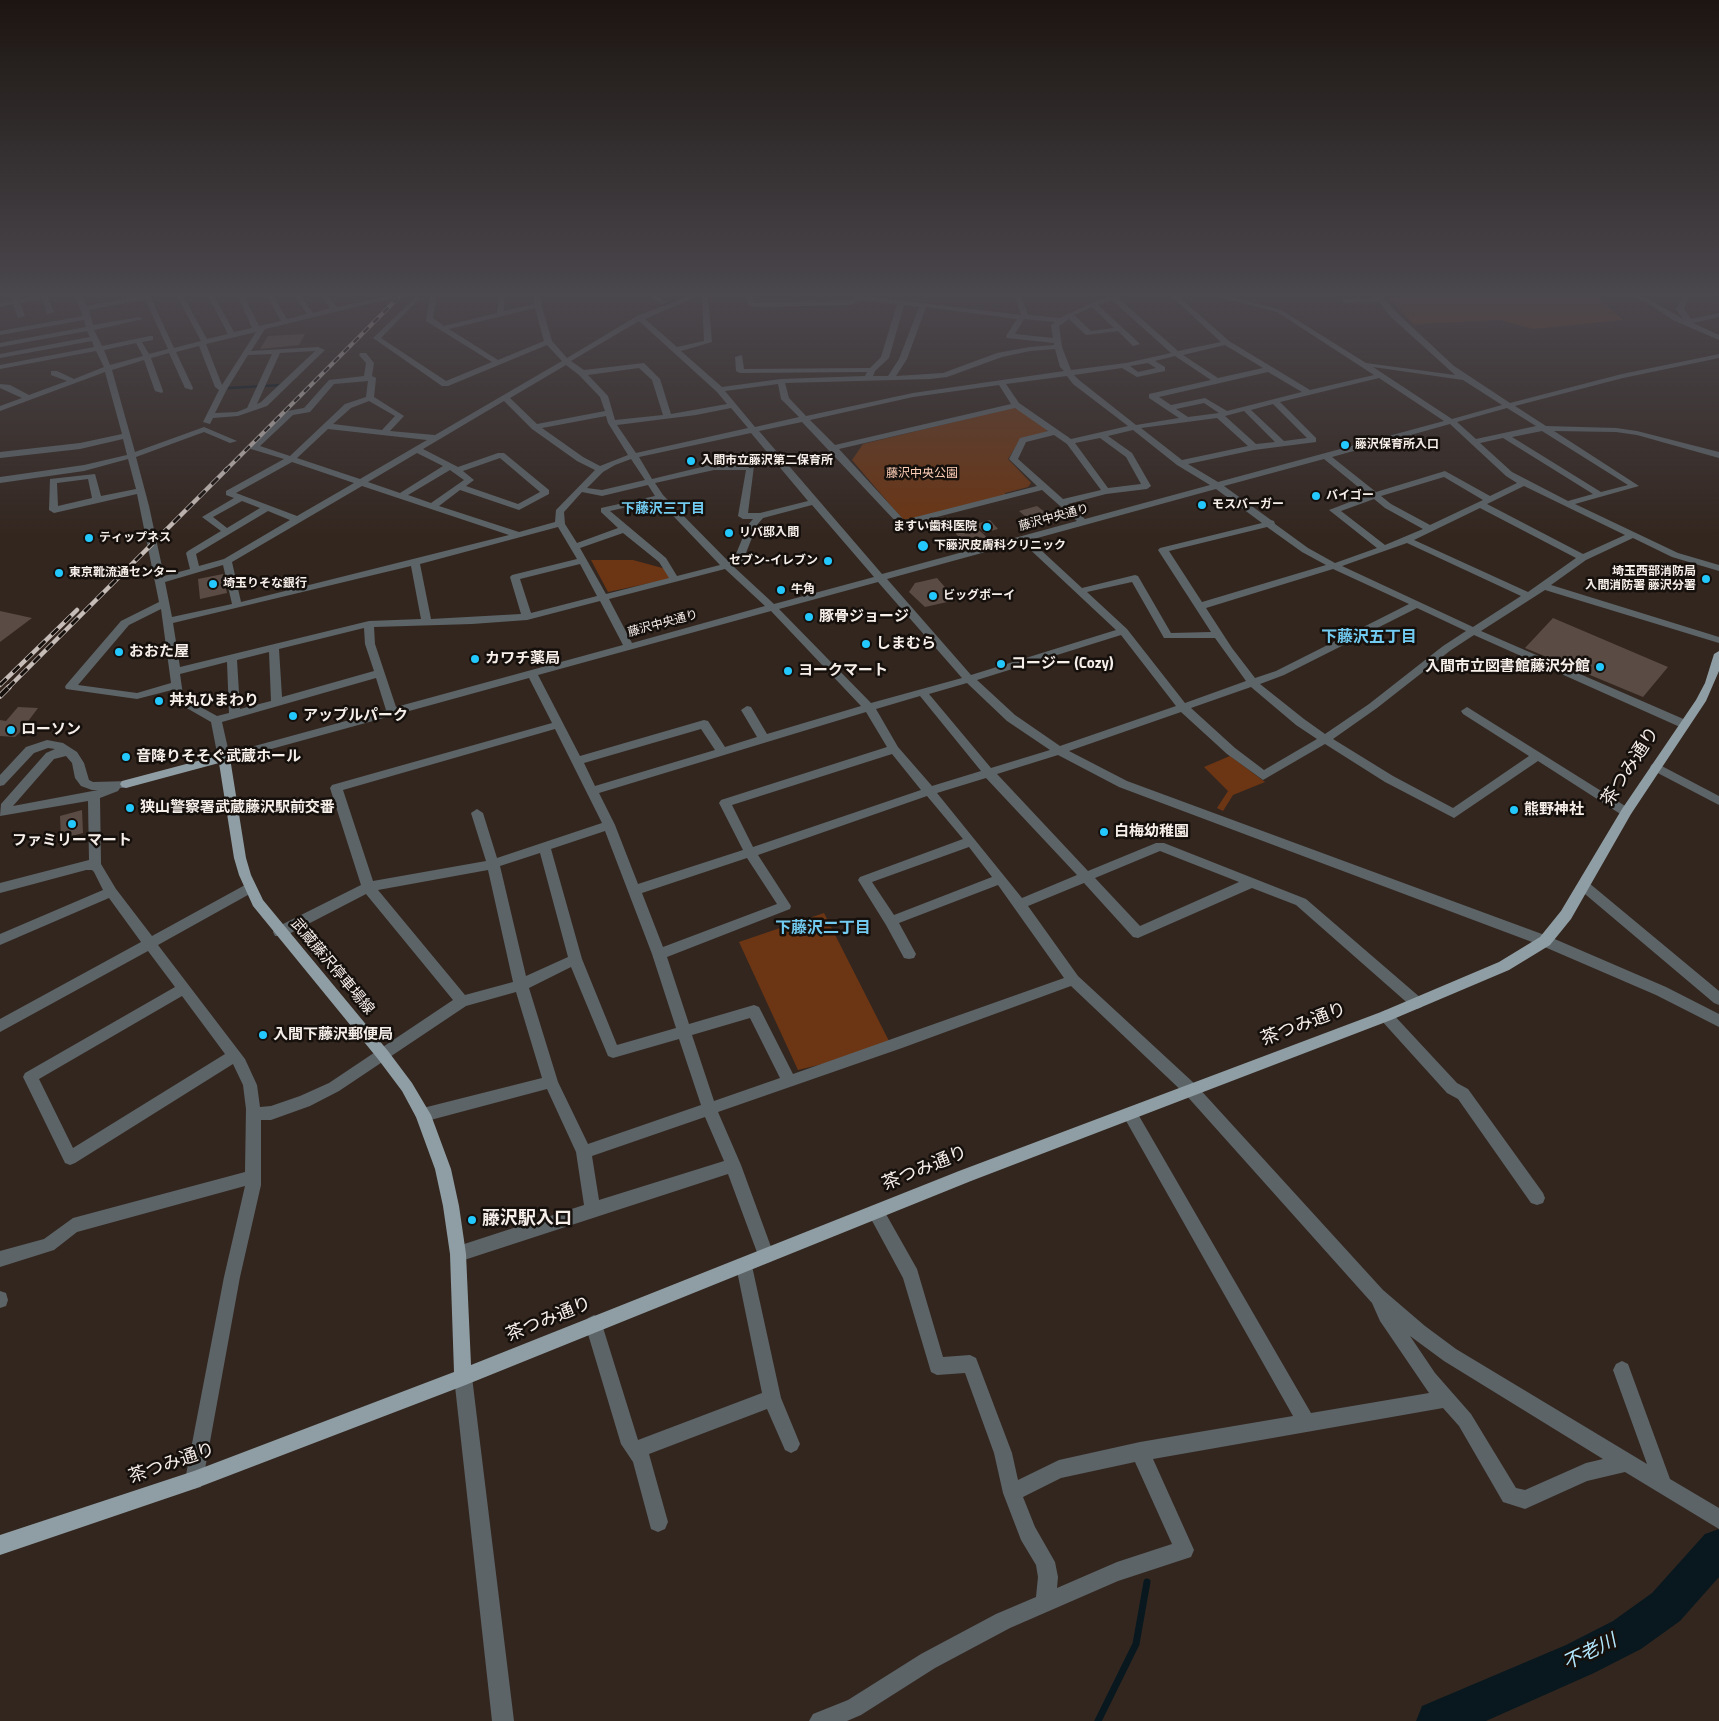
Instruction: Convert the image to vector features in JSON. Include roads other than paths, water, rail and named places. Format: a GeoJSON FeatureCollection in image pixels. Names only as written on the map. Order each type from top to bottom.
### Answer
{"type":"FeatureCollection","features":[{"type":"Feature","properties":{"kind":"main road","name":"茶つみ通り"},"geometry":{"type":"LineString","coordinates":[[0,1545],[194,1480],[463,1377],[744,1266],[766,1255],[1386,1016],[1504,966],[1545,941],[1566,915],[1626,812],[1704,695],[1710,683],[1719,654]]}},
{"type":"Feature","properties":{"kind":"main road"},"geometry":{"type":"LineString","coordinates":[[126,784],[224,758]]}},
{"type":"Feature","properties":{"kind":"main road","name":"武蔵藤沢停車場線"},"geometry":{"type":"LineString","coordinates":[[224,758],[240,858],[250,888],[266,915],[383,1055],[407,1087],[423,1116],[443,1169],[451,1206],[458,1254],[463,1377]]}},
{"type":"Feature","properties":{"kind":"street"},"geometry":{"type":"LineString","coordinates":[[62,376],[73,381]]}},
{"type":"Feature","properties":{"kind":"street"},"geometry":{"type":"LineString","coordinates":[[0,409],[86,376]]}},
{"type":"Feature","properties":{"kind":"street"},"geometry":{"type":"LineString","coordinates":[[110,376],[141,490],[168,621],[178,695],[182,701],[216,720],[380,673]]}},
{"type":"Feature","properties":{"kind":"street"},"geometry":{"type":"LineString","coordinates":[[154,376],[159,391]]}},
{"type":"Feature","properties":{"kind":"street"},"geometry":{"type":"LineString","coordinates":[[184,376],[189,388]]}},
{"type":"Feature","properties":{"kind":"street"},"geometry":{"type":"LineString","coordinates":[[216,376],[219,386],[223,389]]}},
{"type":"Feature","properties":{"kind":"street"},"geometry":{"type":"LineString","coordinates":[[204,429],[223,389],[231,376]]}},
{"type":"Feature","properties":{"kind":"street"},"geometry":{"type":"LineString","coordinates":[[250,410],[265,376]]}},
{"type":"Feature","properties":{"kind":"street"},"geometry":{"type":"LineString","coordinates":[[210,416],[238,414],[264,404],[293,376]]}},
{"type":"Feature","properties":{"kind":"street"},"geometry":{"type":"LineString","coordinates":[[434,376],[445,384],[464,376]]}},
{"type":"Feature","properties":{"kind":"street"},"geometry":{"type":"LineString","coordinates":[[160,580],[227,561],[540,376]]}},
{"type":"Feature","properties":{"kind":"street"},"geometry":{"type":"LineString","coordinates":[[585,376],[604,396],[612,423],[660,497],[727,566],[772,607],[869,707],[894,749],[971,841],[1020,904],[1073,980],[1191,1090],[1377,1296],[1419,1332],[1450,1355],[1717,1518]]}},
{"type":"Feature","properties":{"kind":"street"},"geometry":{"type":"LineString","coordinates":[[653,376],[656,379],[667,415]]}},
{"type":"Feature","properties":{"kind":"street"},"geometry":{"type":"LineString","coordinates":[[705,376],[720,390],[814,502],[969,679],[1011,718],[1059,751],[1123,784],[1545,941],[1661,991],[1719,1021]]}},
{"type":"Feature","properties":{"kind":"street"},"geometry":{"type":"LineString","coordinates":[[720,390],[751,384],[781,382],[926,376]]}},
{"type":"Feature","properties":{"kind":"street"},"geometry":{"type":"LineString","coordinates":[[945,376],[956,388]]}},
{"type":"Feature","properties":{"kind":"street"},"geometry":{"type":"LineString","coordinates":[[629,646],[604,598],[560,524],[559,512],[600,470],[612,463],[633,456],[805,419],[956,388],[1043,376]]}},
{"type":"Feature","properties":{"kind":"street"},"geometry":{"type":"LineString","coordinates":[[1070,376],[1180,463],[1218,486],[1305,550],[1334,566],[1474,631],[1684,724]]}},
{"type":"Feature","properties":{"kind":"street"},"geometry":{"type":"LineString","coordinates":[[1211,376],[1218,381]]}},
{"type":"Feature","properties":{"kind":"street"},"geometry":{"type":"LineString","coordinates":[[1187,420],[1152,396],[1238,376]]}},
{"type":"Feature","properties":{"kind":"street"},"geometry":{"type":"LineString","coordinates":[[1282,376],[1309,393]]}},
{"type":"Feature","properties":{"kind":"street"},"geometry":{"type":"LineString","coordinates":[[1070,442],[1135,427],[1223,415],[1260,404],[1275,402],[1377,376]]}},
{"type":"Feature","properties":{"kind":"street"},"geometry":{"type":"LineString","coordinates":[[1384,376],[1452,422],[1509,474],[1524,483],[1676,555],[1719,568]]}},
{"type":"Feature","properties":{"kind":"street"},"geometry":{"type":"LineString","coordinates":[[1454,376],[1466,378],[1540,428],[1635,486],[1568,503]]}},
{"type":"Feature","properties":{"kind":"street","name":"藤沢中央通り"},"geometry":{"type":"LineString","coordinates":[[224,758],[1621,376]]}},
{"type":"Feature","properties":{"kind":"street"},"geometry":{"type":"LineString","coordinates":[[370,398],[372,378],[332,382],[306,410],[290,413],[254,447],[518,535]]}},
{"type":"Feature","properties":{"kind":"street"},"geometry":{"type":"LineString","coordinates":[[781,382],[785,399],[834,448],[902,523],[1043,487]]}},
{"type":"Feature","properties":{"kind":"street"},"geometry":{"type":"LineString","coordinates":[[1001,382],[1016,405],[1070,442],[1106,491]]}},
{"type":"Feature","properties":{"kind":"street"},"geometry":{"type":"LineString","coordinates":[[0,386],[7,387],[28,398]]}},
{"type":"Feature","properties":{"kind":"street"},"geometry":{"type":"LineString","coordinates":[[504,397],[535,427],[580,459],[600,470]]}},
{"type":"Feature","properties":{"kind":"street"},"geometry":{"type":"LineString","coordinates":[[298,520],[229,494],[291,459],[348,406],[370,398]]}},
{"type":"Feature","properties":{"kind":"street"},"geometry":{"type":"LineString","coordinates":[[370,398],[400,416],[384,432]]}},
{"type":"Feature","properties":{"kind":"street"},"geometry":{"type":"LineString","coordinates":[[1169,408],[1205,400],[1223,415],[1254,447]]}},
{"type":"Feature","properties":{"kind":"street"},"geometry":{"type":"LineString","coordinates":[[1180,463],[1254,447],[1313,440],[1275,402]]}},
{"type":"Feature","properties":{"kind":"street"},"geometry":{"type":"LineString","coordinates":[[612,423],[696,413],[733,405]]}},
{"type":"Feature","properties":{"kind":"street"},"geometry":{"type":"LineString","coordinates":[[834,448],[1016,405]]}},
{"type":"Feature","properties":{"kind":"street"},"geometry":{"type":"LineString","coordinates":[[1246,409],[1281,443]]}},
{"type":"Feature","properties":{"kind":"street"},"geometry":{"type":"LineString","coordinates":[[535,427],[608,413]]}},
{"type":"Feature","properties":{"kind":"street"},"geometry":{"type":"LineString","coordinates":[[325,426],[436,438]]}},
{"type":"Feature","properties":{"kind":"street"},"geometry":{"type":"LineString","coordinates":[[1475,442],[1540,428],[1626,431],[1719,454]]}},
{"type":"Feature","properties":{"kind":"street"},"geometry":{"type":"LineString","coordinates":[[0,480],[84,468],[132,456],[204,429],[233,441]]}},
{"type":"Feature","properties":{"kind":"street"},"geometry":{"type":"LineString","coordinates":[[1054,432],[1023,440],[1013,459],[1084,523]]}},
{"type":"Feature","properties":{"kind":"street"},"geometry":{"type":"LineString","coordinates":[[1060,503],[1106,491],[1147,486],[1129,455],[1101,435]]}},
{"type":"Feature","properties":{"kind":"street"},"geometry":{"type":"LineString","coordinates":[[0,455],[80,446],[126,436]]}},
{"type":"Feature","properties":{"kind":"street"},"geometry":{"type":"LineString","coordinates":[[1505,436],[1600,495]]}},
{"type":"Feature","properties":{"kind":"street"},"geometry":{"type":"LineString","coordinates":[[416,450],[452,468],[470,480],[433,506]]}},
{"type":"Feature","properties":{"kind":"street"},"geometry":{"type":"LineString","coordinates":[[401,496],[452,468],[501,455],[546,492],[519,507],[459,487]]}},
{"type":"Feature","properties":{"kind":"street"},"geometry":{"type":"LineString","coordinates":[[1326,456],[1373,496],[1430,529]]}},
{"type":"Feature","properties":{"kind":"street"},"geometry":{"type":"LineString","coordinates":[[390,465],[403,470]]}},
{"type":"Feature","properties":{"kind":"street"},"geometry":{"type":"LineString","coordinates":[[580,489],[602,492],[714,467],[751,468],[743,516],[760,516],[814,502]]}},
{"type":"Feature","properties":{"kind":"street"},"geometry":{"type":"LineString","coordinates":[[1383,548],[1334,510],[1445,474],[1484,501],[1583,558]]}},
{"type":"Feature","properties":{"kind":"street"},"geometry":{"type":"LineString","coordinates":[[97,500],[92,476],[53,481],[54,510],[141,490]]}},
{"type":"Feature","properties":{"kind":"street"},"geometry":{"type":"LineString","coordinates":[[1201,606],[1334,566],[1407,540],[1524,483]]}},
{"type":"Feature","properties":{"kind":"street"},"geometry":{"type":"LineString","coordinates":[[660,497],[604,510],[624,529],[663,560],[674,578]]}},
{"type":"Feature","properties":{"kind":"street"},"geometry":{"type":"LineString","coordinates":[[226,531],[207,517],[241,498]]}},
{"type":"Feature","properties":{"kind":"street"},"geometry":{"type":"LineString","coordinates":[[195,571],[191,553],[266,508]]}},
{"type":"Feature","properties":{"kind":"street"},"geometry":{"type":"LineString","coordinates":[[174,672],[369,624],[472,621],[527,617],[727,566],[737,563],[753,525],[760,516]]}},
{"type":"Feature","properties":{"kind":"street"},"geometry":{"type":"LineString","coordinates":[[1270,523],[1164,550],[1219,635],[1253,683],[1300,722],[1325,739],[1389,779],[1454,814],[1537,756]]}},
{"type":"Feature","properties":{"kind":"street"},"geometry":{"type":"LineString","coordinates":[[168,621],[415,563],[560,524]]}},
{"type":"Feature","properties":{"kind":"street"},"geometry":{"type":"LineString","coordinates":[[575,547],[624,529]]}},
{"type":"Feature","properties":{"kind":"street"},"geometry":{"type":"LineString","coordinates":[[1024,539],[1123,631],[1183,707],[1231,751],[1263,776],[1325,739],[1373,706],[1447,648],[1544,586],[1583,558],[1632,535]]}},
{"type":"Feature","properties":{"kind":"street"},"geometry":{"type":"LineString","coordinates":[[1407,540],[1528,596]]}},
{"type":"Feature","properties":{"kind":"street"},"geometry":{"type":"LineString","coordinates":[[527,617],[515,577],[582,560]]}},
{"type":"Feature","properties":{"kind":"street"},"geometry":{"type":"LineString","coordinates":[[227,561],[237,606]]}},
{"type":"Feature","properties":{"kind":"street"},"geometry":{"type":"LineString","coordinates":[[415,563],[427,622]]}},
{"type":"Feature","properties":{"kind":"street"},"geometry":{"type":"LineString","coordinates":[[1081,591],[1135,578],[1168,636],[1219,635]]}},
{"type":"Feature","properties":{"kind":"street"},"geometry":{"type":"LineString","coordinates":[[1544,586],[1719,640]]}},
{"type":"Feature","properties":{"kind":"street"},"geometry":{"type":"LineString","coordinates":[[163,604],[125,622],[70,687],[137,696],[177,685]]}},
{"type":"Feature","properties":{"kind":"street"},"geometry":{"type":"LineString","coordinates":[[635,890],[750,853],[930,791],[1059,751],[1253,683],[1280,673],[1417,604]]}},
{"type":"Feature","properties":{"kind":"street"},"geometry":{"type":"LineString","coordinates":[[369,624],[370,644],[392,711]]}},
{"type":"Feature","properties":{"kind":"street"},"geometry":{"type":"LineString","coordinates":[[593,791],[1123,631]]}},
{"type":"Feature","properties":{"kind":"street"},"geometry":{"type":"LineString","coordinates":[[274,648],[277,702]]}},
{"type":"Feature","properties":{"kind":"street"},"geometry":{"type":"LineString","coordinates":[[232,658],[235,714]]}},
{"type":"Feature","properties":{"kind":"street"},"geometry":{"type":"LineString","coordinates":[[532,673],[609,825],[658,954],[709,1108],[733,1165],[766,1255]]}},
{"type":"Feature","properties":{"kind":"street"},"geometry":{"type":"LineString","coordinates":[[922,692],[988,772],[1138,933],[1252,882]]}},
{"type":"Feature","properties":{"kind":"street"},"geometry":{"type":"LineString","coordinates":[[747,710],[764,739]]}},
{"type":"Feature","properties":{"kind":"street"},"geometry":{"type":"LineString","coordinates":[[1467,711],[1626,812]]}},
{"type":"Feature","properties":{"kind":"street"},"geometry":{"type":"LineString","coordinates":[[216,720],[224,758]]}},
{"type":"Feature","properties":{"kind":"street"},"geometry":{"type":"LineString","coordinates":[[578,761],[704,724],[722,752]]}},
{"type":"Feature","properties":{"kind":"street"},"geometry":{"type":"LineString","coordinates":[[462,1001],[368,887],[336,788],[557,725]]}},
{"type":"Feature","properties":{"kind":"street"},"geometry":{"type":"LineString","coordinates":[[0,782],[30,750],[47,744],[59,746],[69,752],[78,763],[81,778],[85,783],[92,786],[126,784]]}},
{"type":"Feature","properties":{"kind":"street"},"geometry":{"type":"LineString","coordinates":[[658,954],[785,906],[750,853],[725,803],[894,749]]}},
{"type":"Feature","properties":{"kind":"street"},"geometry":{"type":"LineString","coordinates":[[69,752],[55,753],[50,756],[5,806],[3,812],[94,796],[126,784]]}},
{"type":"Feature","properties":{"kind":"street"},"geometry":{"type":"LineString","coordinates":[[1656,767],[1719,801]]}},
{"type":"Feature","properties":{"kind":"street"},"geometry":{"type":"LineString","coordinates":[[94,796],[95,865]]}},
{"type":"Feature","properties":{"kind":"street"},"geometry":{"type":"LineString","coordinates":[[477,813],[493,864],[521,985],[551,1082],[584,1152],[593,1210]]}},
{"type":"Feature","properties":{"kind":"street"},"geometry":{"type":"LineString","coordinates":[[280,932],[368,887],[493,864],[609,825]]}},
{"type":"Feature","properties":{"kind":"street"},"geometry":{"type":"LineString","coordinates":[[909,954],[891,921],[864,880],[971,841]]}},
{"type":"Feature","properties":{"kind":"street"},"geometry":{"type":"LineString","coordinates":[[544,846],[575,959],[613,1052],[754,1010],[789,1080]]}},
{"type":"Feature","properties":{"kind":"street"},"geometry":{"type":"LineString","coordinates":[[1020,904],[1160,846],[1301,902],[1417,1003]]}},
{"type":"Feature","properties":{"kind":"street"},"geometry":{"type":"LineString","coordinates":[[0,888],[86,865],[95,865],[99,868],[111,892],[234,1056],[250,1085],[253,1177],[194,1480]]}},
{"type":"Feature","properties":{"kind":"street"},"geometry":{"type":"LineString","coordinates":[[891,921],[1000,880]]}},
{"type":"Feature","properties":{"kind":"street"},"geometry":{"type":"LineString","coordinates":[[1584,886],[1719,1000]]}},
{"type":"Feature","properties":{"kind":"street"},"geometry":{"type":"LineString","coordinates":[[0,1026],[250,888]]}},
{"type":"Feature","properties":{"kind":"street"},"geometry":{"type":"LineString","coordinates":[[0,940],[111,892]]}},
{"type":"Feature","properties":{"kind":"street"},"geometry":{"type":"LineString","coordinates":[[252,1109],[257,1114],[271,1113],[305,1101],[334,1087],[462,1001],[521,985],[575,959]]}},
{"type":"Feature","properties":{"kind":"street"},"geometry":{"type":"LineString","coordinates":[[584,1152],[1073,980]]}},
{"type":"Feature","properties":{"kind":"street"},"geometry":{"type":"LineString","coordinates":[[184,989],[30,1077],[70,1158],[234,1056]]}},
{"type":"Feature","properties":{"kind":"street"},"geometry":{"type":"LineString","coordinates":[[1386,1016],[1452,1088],[1463,1094],[1537,1198]]}},
{"type":"Feature","properties":{"kind":"street"},"geometry":{"type":"LineString","coordinates":[[423,1116],[551,1082]]}},
{"type":"Feature","properties":{"kind":"street"},"geometry":{"type":"LineString","coordinates":[[1130,1114],[1307,1422]]}},
{"type":"Feature","properties":{"kind":"street"},"geometry":{"type":"LineString","coordinates":[[458,1254],[733,1165]]}},
{"type":"Feature","properties":{"kind":"street"},"geometry":{"type":"LineString","coordinates":[[0,1259],[48,1245],[72,1226],[253,1177]]}},
{"type":"Feature","properties":{"kind":"street"},"geometry":{"type":"LineString","coordinates":[[876,1212],[911,1275],[937,1366],[970,1364],[1003,1452],[1012,1493],[1028,1533],[1045,1562],[1048,1577],[1045,1603]]}},
{"type":"Feature","properties":{"kind":"street"},"geometry":{"type":"LineString","coordinates":[[744,1266],[772,1398],[791,1444]]}},
{"type":"Feature","properties":{"kind":"street"},"geometry":{"type":"LineString","coordinates":[[1377,1296],[1386,1315],[1429,1379],[1465,1420],[1510,1495],[1525,1500],[1586,1472],[1628,1462]]}},
{"type":"Feature","properties":{"kind":"street"},"geometry":{"type":"LineString","coordinates":[[594,1324],[630,1444],[641,1456],[658,1522]]}},
{"type":"Feature","properties":{"kind":"street"},"geometry":{"type":"LineString","coordinates":[[1622,1370],[1663,1484]]}},
{"type":"Feature","properties":{"kind":"street"},"geometry":{"type":"LineString","coordinates":[[463,1377],[503,1721]]}},
{"type":"Feature","properties":{"kind":"street"},"geometry":{"type":"LineString","coordinates":[[636,1450],[772,1398]]}},
{"type":"Feature","properties":{"kind":"street"},"geometry":{"type":"LineString","coordinates":[[1012,1493],[1059,1469],[1140,1451],[1446,1399]]}},
{"type":"Feature","properties":{"kind":"street"},"geometry":{"type":"LineString","coordinates":[[820,1721],[854,1708],[928,1661],[1003,1622],[1117,1572],[1184,1550],[1140,1451]]}},
{"type":"Feature","properties":{"kind":"waterway"},"geometry":{"type":"LineString","coordinates":[[229,388],[281,385]]}},
{"type":"Feature","properties":{"kind":"waterway","name":"不老川"},"geometry":{"type":"LineString","coordinates":[[1437,1721],[1580,1659],[1627,1635],[1666,1607],[1719,1548]]}},
{"type":"Feature","properties":{"kind":"waterway"},"geometry":{"type":"LineString","coordinates":[[1098,1721],[1136,1644],[1147,1582]]}},
{"type":"Feature","properties":{"kind":"railway"},"geometry":{"type":"LineString","coordinates":[[0,696],[320,376]]}},
{"type":"Feature","properties":{"kind":"railway"},"geometry":{"type":"LineString","coordinates":[[0,685],[77,610]]}},
{"type":"Feature","properties":{"kind":"place","name":"藤沢保育所入口"},"geometry":{"type":"Point","coordinates":[1345,445]}},
{"type":"Feature","properties":{"kind":"place","name":"入間市立藤沢第二保育所"},"geometry":{"type":"Point","coordinates":[691,461]}},
{"type":"Feature","properties":{"kind":"place","name":"バイゴー"},"geometry":{"type":"Point","coordinates":[1316,496]}},
{"type":"Feature","properties":{"kind":"place","name":"モスバーガー"},"geometry":{"type":"Point","coordinates":[1202,505]}},
{"type":"Feature","properties":{"kind":"place","name":"ますい歯科医院"},"geometry":{"type":"Point","coordinates":[987,527]}},
{"type":"Feature","properties":{"kind":"place","name":"リバ邸入間"},"geometry":{"type":"Point","coordinates":[729,533]}},
{"type":"Feature","properties":{"kind":"place","name":"ティップネス"},"geometry":{"type":"Point","coordinates":[89,538]}},
{"type":"Feature","properties":{"kind":"place","name":"下藤沢皮膚科クリニック"},"geometry":{"type":"Point","coordinates":[923,546]}},
{"type":"Feature","properties":{"kind":"place","name":"セブン-イレブン"},"geometry":{"type":"Point","coordinates":[828,561]}},
{"type":"Feature","properties":{"kind":"place","name":"東京靴流通センター"},"geometry":{"type":"Point","coordinates":[59,573]}},
{"type":"Feature","properties":{"kind":"place","name":"埼玉西部消防局 入間消防署 藤沢分署"},"geometry":{"type":"Point","coordinates":[1706,579]}},
{"type":"Feature","properties":{"kind":"place","name":"埼玉りそな銀行"},"geometry":{"type":"Point","coordinates":[213,584]}},
{"type":"Feature","properties":{"kind":"place","name":"牛角"},"geometry":{"type":"Point","coordinates":[781,590]}},
{"type":"Feature","properties":{"kind":"place","name":"ビッグボーイ"},"geometry":{"type":"Point","coordinates":[933,596]}},
{"type":"Feature","properties":{"kind":"place","name":"豚骨ジョージ"},"geometry":{"type":"Point","coordinates":[809,617]}},
{"type":"Feature","properties":{"kind":"place","name":"しまむら"},"geometry":{"type":"Point","coordinates":[866,644]}},
{"type":"Feature","properties":{"kind":"place","name":"おおた屋"},"geometry":{"type":"Point","coordinates":[119,652]}},
{"type":"Feature","properties":{"kind":"place","name":"カワチ薬局"},"geometry":{"type":"Point","coordinates":[475,659]}},
{"type":"Feature","properties":{"kind":"place","name":"コージー (Cozy)"},"geometry":{"type":"Point","coordinates":[1001,664]}},
{"type":"Feature","properties":{"kind":"place","name":"入間市立図書館藤沢分館"},"geometry":{"type":"Point","coordinates":[1600,667]}},
{"type":"Feature","properties":{"kind":"place","name":"ヨークマート"},"geometry":{"type":"Point","coordinates":[788,671]}},
{"type":"Feature","properties":{"kind":"place","name":"丼丸ひまわり"},"geometry":{"type":"Point","coordinates":[159,701]}},
{"type":"Feature","properties":{"kind":"place","name":"アップルパーク"},"geometry":{"type":"Point","coordinates":[293,716]}},
{"type":"Feature","properties":{"kind":"place","name":"ローソン"},"geometry":{"type":"Point","coordinates":[11,730]}},
{"type":"Feature","properties":{"kind":"place","name":"音降りそそぐ武蔵ホール"},"geometry":{"type":"Point","coordinates":[126,757]}},
{"type":"Feature","properties":{"kind":"place","name":"狭山警察署武蔵藤沢駅前交番"},"geometry":{"type":"Point","coordinates":[130,808]}},
{"type":"Feature","properties":{"kind":"place","name":"熊野神社"},"geometry":{"type":"Point","coordinates":[1514,810]}},
{"type":"Feature","properties":{"kind":"place","name":"ファミリーマート"},"geometry":{"type":"Point","coordinates":[72,824]}},
{"type":"Feature","properties":{"kind":"place","name":"白梅幼稚園"},"geometry":{"type":"Point","coordinates":[1104,832]}},
{"type":"Feature","properties":{"kind":"place","name":"入間下藤沢郵便局"},"geometry":{"type":"Point","coordinates":[263,1035]}},
{"type":"Feature","properties":{"kind":"place","name":"藤沢駅入口"},"geometry":{"type":"Point","coordinates":[472,1220]}},
{"type":"Feature","properties":{"kind":"district","name":"下藤沢三丁目"},"geometry":{"type":"Point","coordinates":[663,510]}},
{"type":"Feature","properties":{"kind":"district","name":"下藤沢五丁目"},"geometry":{"type":"Point","coordinates":[1369,638]}},
{"type":"Feature","properties":{"kind":"district","name":"下藤沢二丁目"},"geometry":{"type":"Point","coordinates":[823,929]}},
{"type":"Feature","properties":{"kind":"park label","name":"藤沢中央公園"},"geometry":{"type":"Point","coordinates":[922,474]}}]}
